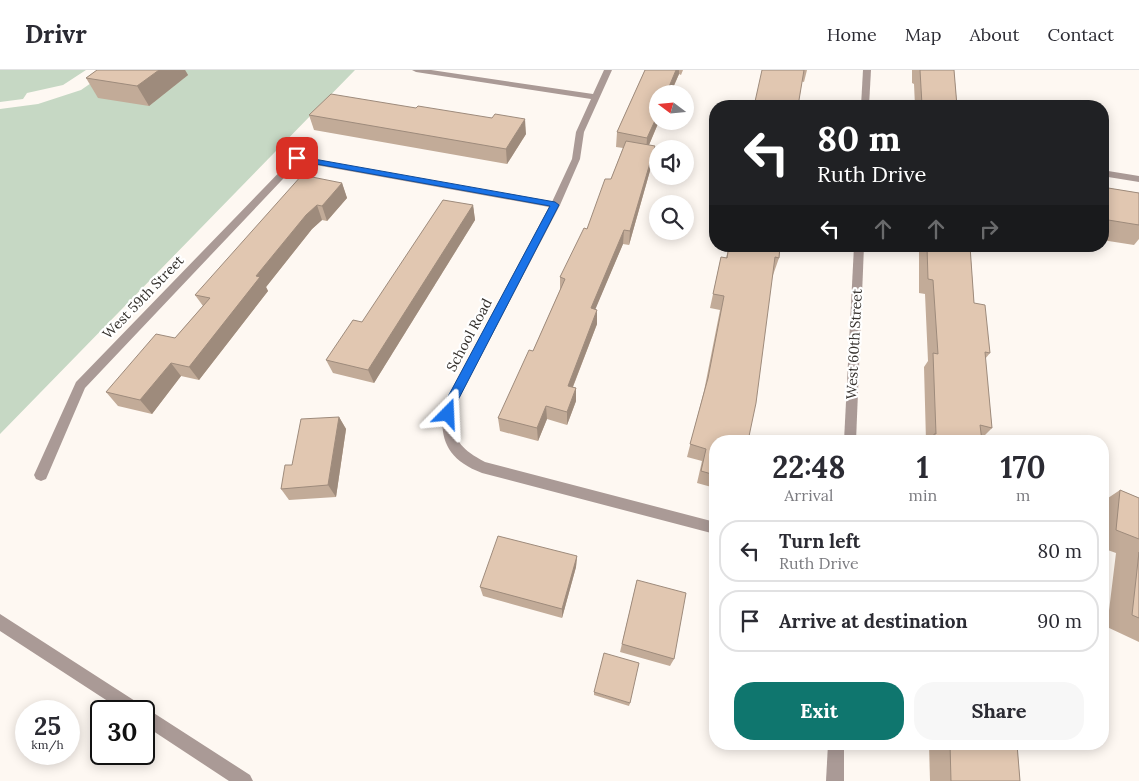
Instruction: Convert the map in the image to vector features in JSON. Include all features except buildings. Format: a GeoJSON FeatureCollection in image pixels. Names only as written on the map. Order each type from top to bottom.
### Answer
{"type":"FeatureCollection","features":[{"type":"Feature","properties":{"kind":"street"},"geometry":{"type":"LineString","coordinates":[[416,70],[595,98]]}},
{"type":"Feature","properties":{"kind":"street","name":"School Road"},"geometry":{"type":"LineString","coordinates":[[608,70],[580,132],[576,159],[555,205],[450,404],[446,424],[450,441],[462,456],[482,467],[709,526]]}},
{"type":"Feature","properties":{"kind":"street"},"geometry":{"type":"LineString","coordinates":[[865,100],[867,70]]}},
{"type":"Feature","properties":{"kind":"street","name":"West 59th Street"},"geometry":{"type":"LineString","coordinates":[[41,475],[80,385],[297,158],[555,205]]}},
{"type":"Feature","properties":{"kind":"street"},"geometry":{"type":"LineString","coordinates":[[1109,174],[1139,179]]}},
{"type":"Feature","properties":{"kind":"street","name":"West 60th Street"},"geometry":{"type":"LineString","coordinates":[[850,435],[859,252]]}},
{"type":"Feature","properties":{"kind":"street"},"geometry":{"type":"LineString","coordinates":[[0,622],[120,700]]}},
{"type":"Feature","properties":{"kind":"street"},"geometry":{"type":"LineString","coordinates":[[155,723],[244,781]]}},
{"type":"Feature","properties":{"kind":"street"},"geometry":{"type":"LineString","coordinates":[[835,781],[836,750]]}},
{"type":"Feature","properties":{"kind":"green space"},"geometry":{"type":"Polygon","coordinates":[[[0,70],[86,70],[63,85],[27,93],[23,99],[0,102],[0,70]]]}},
{"type":"Feature","properties":{"kind":"green space"},"geometry":{"type":"Polygon","coordinates":[[[110,70],[355,70],[0,434],[0,109],[38,104],[81,90],[110,70]]]}},
{"type":"Feature","properties":{"kind":"route"},"geometry":{"type":"LineString","coordinates":[[297,158],[555,205],[450,404],[448,414]]}}]}
